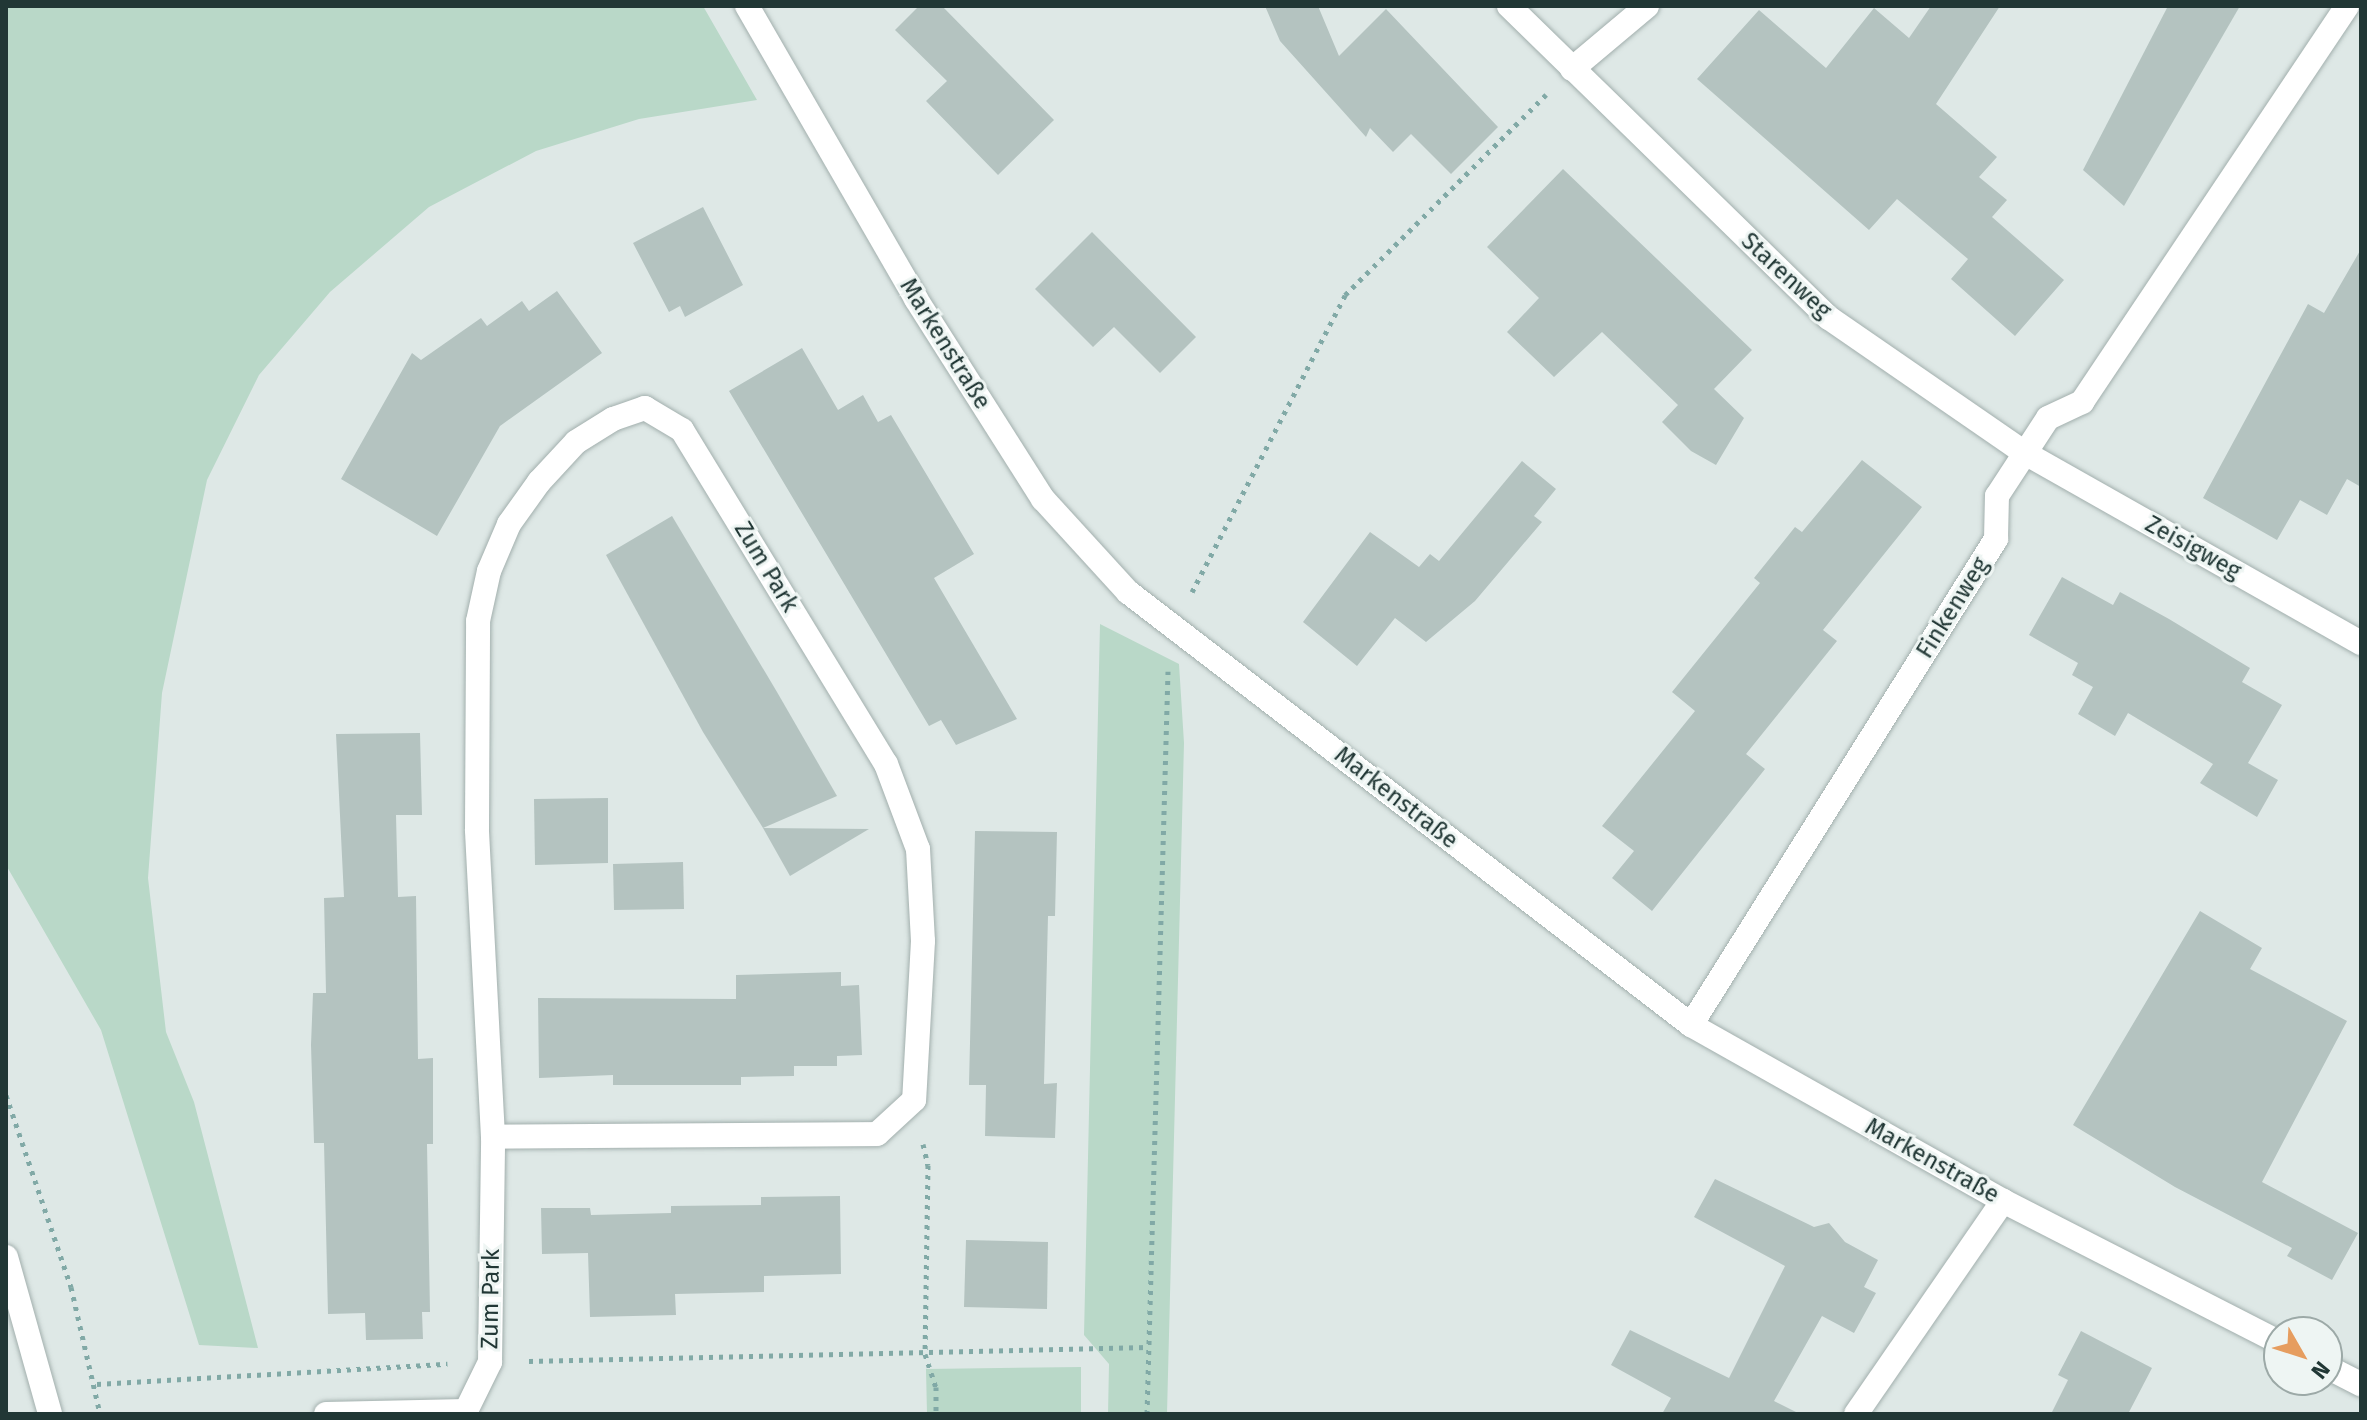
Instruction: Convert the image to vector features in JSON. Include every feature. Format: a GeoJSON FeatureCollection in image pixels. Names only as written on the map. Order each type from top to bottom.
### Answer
{"type":"FeatureCollection","features":[{"type":"Feature","properties":{"kind":"street","name":"Markenstraße"},"geometry":{"type":"LineString","coordinates":[[747,6],[916,299],[1043,499],[1128,592],[1691,1025],[2003,1201],[2263,1334]]}},
{"type":"Feature","properties":{"kind":"street","name":"Starenweg"},"geometry":{"type":"LineString","coordinates":[[1509,6],[1829,318],[2025,453]]}},
{"type":"Feature","properties":{"kind":"street"},"geometry":{"type":"LineString","coordinates":[[1572,69],[1647,6]]}},
{"type":"Feature","properties":{"kind":"street","name":"Finkenweg"},"geometry":{"type":"LineString","coordinates":[[1691,1025],[1996,539],[1997,496],[2048,418],[2082,402],[2347,6]]}},
{"type":"Feature","properties":{"kind":"street","name":"Zum Park"},"geometry":{"type":"LineString","coordinates":[[326,1414],[466,1413],[490,1362],[493,1137],[477,829],[478,621],[489,571],[509,524],[576,442],[613,419],[645,408],[682,430],[886,764],[918,849],[923,941],[914,1100]]}},
{"type":"Feature","properties":{"kind":"street","name":"Zeisigweg"},"geometry":{"type":"LineString","coordinates":[[2025,453],[2361,643]]}},
{"type":"Feature","properties":{"kind":"street"},"geometry":{"type":"LineString","coordinates":[[493,1137],[877,1134],[914,1100]]}},
{"type":"Feature","properties":{"kind":"street"},"geometry":{"type":"LineString","coordinates":[[1856,1414],[2003,1201]]}},
{"type":"Feature","properties":{"kind":"street"},"geometry":{"type":"LineString","coordinates":[[6,1257],[50,1414]]}},
{"type":"Feature","properties":{"kind":"street"},"geometry":{"type":"LineString","coordinates":[[2343,1375],[2361,1384]]}},
{"type":"Feature","properties":{"kind":"path"},"geometry":{"type":"LineString","coordinates":[[1147,1414],[1166,678],[1179,631],[1195,581],[1345,295],[1572,69]]}},
{"type":"Feature","properties":{"kind":"path"},"geometry":{"type":"LineString","coordinates":[[6,1095],[71,1287],[97,1384],[100,1414]]}},
{"type":"Feature","properties":{"kind":"path"},"geometry":{"type":"LineString","coordinates":[[914,1100],[928,1165],[925,1354],[936,1387],[936,1414]]}},
{"type":"Feature","properties":{"kind":"path"},"geometry":{"type":"LineString","coordinates":[[97,1384],[490,1362],[1148,1347]]}},
{"type":"Feature","properties":{"kind":"green space"},"geometry":{"type":"Polygon","coordinates":[[[6,6],[703,6],[757,100],[639,119],[536,151],[429,207],[330,292],[259,375],[207,480],[162,693],[148,878],[166,1032],[194,1102],[258,1348],[199,1345],[101,1030],[6,865],[6,6]]]}},
{"type":"Feature","properties":{"kind":"green space"},"geometry":{"type":"Polygon","coordinates":[[[1100,624],[1179,664],[1184,743],[1167,1414],[1108,1414],[1109,1364],[1084,1335],[1100,624]]]}},
{"type":"Feature","properties":{"kind":"green space"},"geometry":{"type":"Polygon","coordinates":[[[1081,1367],[1081,1414],[927,1414],[926,1369],[1081,1367]]]}},
{"type":"Feature","properties":{"kind":"building"},"geometry":{"type":"Polygon","coordinates":[[[919,6],[942,6],[1054,120],[998,175],[926,101],[947,81],[895,30],[919,6]]]}},
{"type":"Feature","properties":{"kind":"building"},"geometry":{"type":"Polygon","coordinates":[[[1265,6],[1318,6],[1339,56],[1386,9],[1498,127],[1451,174],[1411,134],[1393,152],[1370,128],[1366,137],[1280,41],[1265,6]]]}},
{"type":"Feature","properties":{"kind":"building"},"geometry":{"type":"Polygon","coordinates":[[[1931,6],[2000,6],[1936,104],[1997,157],[1979,177],[2007,200],[1992,217],[2064,280],[2015,336],[1951,279],[1968,259],[1897,199],[1869,230],[1697,79],[1759,10],[1826,68],[1874,8],[1909,38],[1931,6]]]}},
{"type":"Feature","properties":{"kind":"building"},"geometry":{"type":"Polygon","coordinates":[[[2168,6],[2240,6],[2124,206],[2083,170],[2168,6]]]}},
{"type":"Feature","properties":{"kind":"building"},"geometry":{"type":"Polygon","coordinates":[[[1563,169],[1752,350],[1714,389],[1744,418],[1716,465],[1691,451],[1662,422],[1678,405],[1602,332],[1554,377],[1507,332],[1539,298],[1487,247],[1563,169]]]}},
{"type":"Feature","properties":{"kind":"building"},"geometry":{"type":"Polygon","coordinates":[[[703,207],[743,285],[685,317],[680,306],[669,312],[633,243],[703,207]]]}},
{"type":"Feature","properties":{"kind":"building"},"geometry":{"type":"Polygon","coordinates":[[[1092,232],[1196,337],[1160,373],[1114,327],[1093,347],[1035,289],[1092,232]]]}},
{"type":"Feature","properties":{"kind":"building"},"geometry":{"type":"Polygon","coordinates":[[[2361,249],[2361,487],[2347,479],[2327,515],[2300,500],[2277,540],[2203,498],[2308,304],[2324,313],[2361,249]]]}},
{"type":"Feature","properties":{"kind":"building"},"geometry":{"type":"Polygon","coordinates":[[[557,291],[602,353],[500,426],[437,536],[341,479],[412,353],[421,360],[481,318],[487,326],[522,301],[529,311],[557,291]]]}},
{"type":"Feature","properties":{"kind":"building"},"geometry":{"type":"Polygon","coordinates":[[[802,348],[838,410],[863,395],[878,422],[891,415],[974,554],[934,578],[1017,719],[956,745],[941,720],[929,726],[729,391],[802,348]]]}},
{"type":"Feature","properties":{"kind":"building"},"geometry":{"type":"Polygon","coordinates":[[[1862,460],[1922,507],[1823,630],[1837,641],[1746,754],[1765,769],[1652,911],[1612,878],[1634,851],[1602,826],[1695,711],[1672,692],[1760,583],[1754,578],[1795,527],[1802,532],[1862,460]]]}},
{"type":"Feature","properties":{"kind":"building"},"geometry":{"type":"Polygon","coordinates":[[[1522,461],[1556,489],[1534,516],[1542,522],[1475,601],[1426,642],[1395,618],[1357,666],[1303,622],[1370,532],[1419,567],[1430,554],[1439,561],[1522,461]]]}},
{"type":"Feature","properties":{"kind":"building"},"geometry":{"type":"Polygon","coordinates":[[[672,516],[837,796],[763,828],[703,732],[606,555],[672,516]]]}},
{"type":"Feature","properties":{"kind":"building"},"geometry":{"type":"Polygon","coordinates":[[[2062,577],[2113,605],[2120,592],[2169,619],[2250,668],[2242,682],[2282,705],[2248,763],[2278,780],[2257,817],[2200,783],[2213,764],[2128,713],[2115,736],[2078,714],[2093,687],[2072,675],[2078,663],[2029,635],[2062,577]]]}},
{"type":"Feature","properties":{"kind":"building"},"geometry":{"type":"Polygon","coordinates":[[[420,733],[422,815],[396,815],[398,897],[416,896],[418,1059],[433,1058],[433,1144],[427,1144],[430,1312],[422,1312],[423,1339],[366,1340],[365,1313],[328,1314],[324,1143],[314,1143],[313,993],[326,993],[324,898],[344,897],[336,734],[420,733]]]}},
{"type":"Feature","properties":{"kind":"building"},"geometry":{"type":"Polygon","coordinates":[[[608,798],[608,863],[535,865],[534,799],[608,798]]]}},
{"type":"Feature","properties":{"kind":"building"},"geometry":{"type":"Polygon","coordinates":[[[763,828],[869,829],[790,876],[763,828]]]}},
{"type":"Feature","properties":{"kind":"building"},"geometry":{"type":"Polygon","coordinates":[[[975,831],[1057,832],[1055,916],[1048,916],[1044,1084],[1057,1083],[1055,1138],[985,1136],[986,1085],[969,1085],[975,831]]]}},
{"type":"Feature","properties":{"kind":"building"},"geometry":{"type":"Polygon","coordinates":[[[683,862],[684,909],[614,910],[613,864],[683,862]]]}},
{"type":"Feature","properties":{"kind":"building"},"geometry":{"type":"Polygon","coordinates":[[[2200,911],[2262,948],[2250,969],[2347,1021],[2262,1182],[2358,1233],[2332,1280],[2287,1256],[2292,1248],[2175,1187],[2073,1125],[2200,911]]]}},
{"type":"Feature","properties":{"kind":"building"},"geometry":{"type":"Polygon","coordinates":[[[841,972],[841,986],[859,985],[862,1055],[837,1056],[837,1066],[794,1066],[794,1076],[741,1077],[741,1085],[613,1085],[613,1075],[539,1078],[538,998],[736,999],[736,975],[841,972]]]}},
{"type":"Feature","properties":{"kind":"building"},"geometry":{"type":"Polygon","coordinates":[[[1715,1179],[1814,1227],[1829,1223],[1845,1242],[1878,1260],[1864,1287],[1876,1293],[1854,1333],[1822,1316],[1774,1401],[1800,1414],[1662,1414],[1671,1398],[1611,1365],[1630,1330],[1729,1378],[1785,1266],[1694,1217],[1715,1179]]]}},
{"type":"Feature","properties":{"kind":"building"},"geometry":{"type":"Polygon","coordinates":[[[840,1196],[841,1274],[764,1276],[764,1292],[675,1294],[676,1315],[590,1317],[588,1253],[542,1254],[541,1208],[590,1208],[591,1215],[671,1213],[671,1206],[761,1205],[761,1197],[840,1196]]]}},
{"type":"Feature","properties":{"kind":"building"},"geometry":{"type":"Polygon","coordinates":[[[966,1240],[1048,1242],[1047,1309],[964,1307],[966,1240]]]}},
{"type":"Feature","properties":{"kind":"building"},"geometry":{"type":"Polygon","coordinates":[[[2081,1331],[2152,1368],[2128,1414],[2051,1414],[2068,1380],[2058,1375],[2081,1331]]]}}]}
